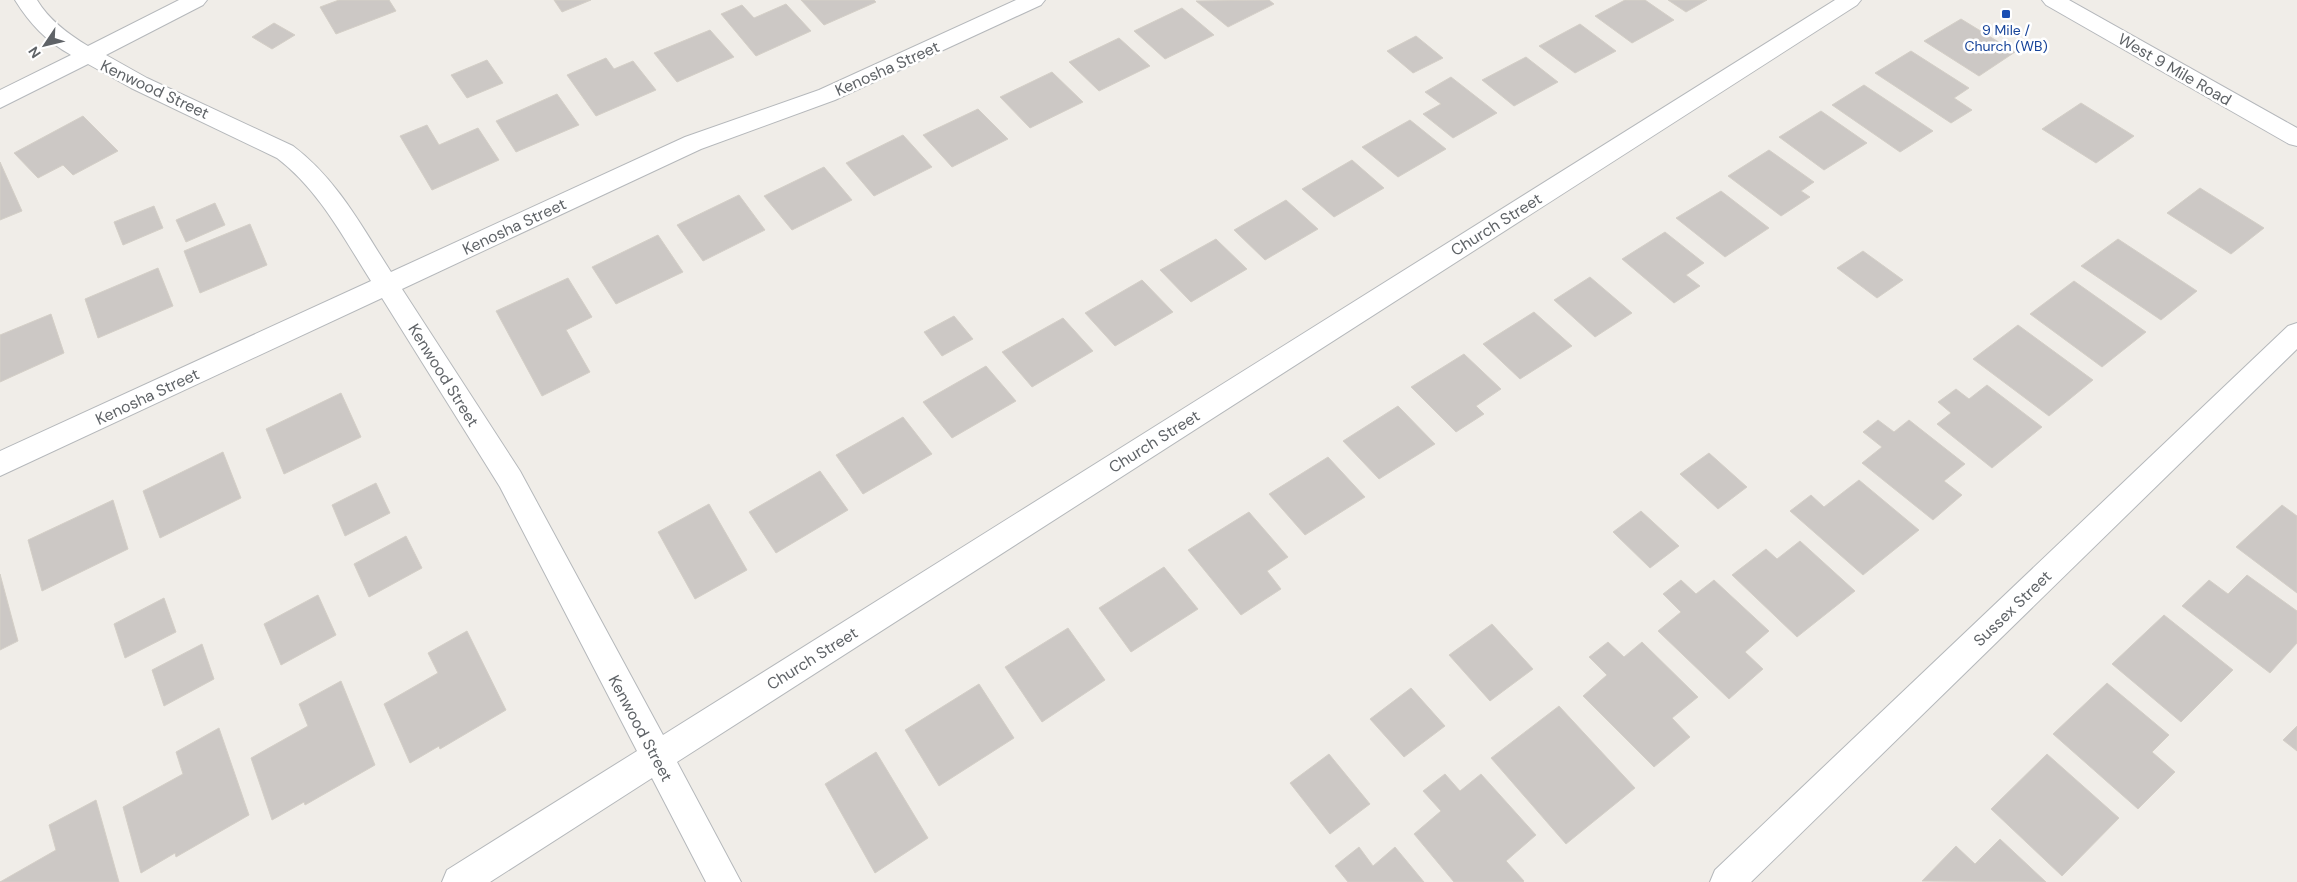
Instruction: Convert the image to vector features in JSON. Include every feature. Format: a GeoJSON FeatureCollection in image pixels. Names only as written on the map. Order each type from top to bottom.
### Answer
{"type":"FeatureCollection","features":[{"type":"Feature","properties":{"kind":"street","name":"Kenwood Street"},"geometry":{"type":"LineString","coordinates":[[26,0],[51,31],[87,56],[148,88],[258,138],[284,152],[302,165],[332,199],[510,479],[724,882]]}},
{"type":"Feature","properties":{"kind":"street"},"geometry":{"type":"LineString","coordinates":[[0,100],[196,0]]}},
{"type":"Feature","properties":{"kind":"street","name":"Kenosha Street"},"geometry":{"type":"LineString","coordinates":[[0,464],[694,143],[827,95],[1034,0]]}},
{"type":"Feature","properties":{"kind":"street","name":"Church Street"},"geometry":{"type":"LineString","coordinates":[[459,882],[1850,0]]}},
{"type":"Feature","properties":{"kind":"street","name":"West 9 Mile Road"},"geometry":{"type":"LineString","coordinates":[[2053,0],[2297,138]]}},
{"type":"Feature","properties":{"kind":"street","name":"Sussex Street"},"geometry":{"type":"LineString","coordinates":[[1728,882],[2297,333]]}},
{"type":"Feature","properties":{"kind":"building"},"geometry":{"type":"Polygon","coordinates":[[[339,0],[389,0],[396,11],[336,34],[320,7],[339,0]]]}},
{"type":"Feature","properties":{"kind":"building"},"geometry":{"type":"Polygon","coordinates":[[[554,0],[591,0],[562,12],[554,0]]]}},
{"type":"Feature","properties":{"kind":"building"},"geometry":{"type":"Polygon","coordinates":[[[801,0],[874,0],[876,2],[824,25],[801,0]]]}},
{"type":"Feature","properties":{"kind":"building"},"geometry":{"type":"Polygon","coordinates":[[[1269,0],[1274,4],[1228,27],[1196,1],[1269,0]]]}},
{"type":"Feature","properties":{"kind":"building"},"geometry":{"type":"Polygon","coordinates":[[[1625,0],[1645,0],[1674,20],[1632,43],[1595,16],[1625,0]]]}},
{"type":"Feature","properties":{"kind":"building"},"geometry":{"type":"Polygon","coordinates":[[[1668,0],[1707,0],[1686,12],[1668,0]]]}},
{"type":"Feature","properties":{"kind":"building"},"geometry":{"type":"Polygon","coordinates":[[[786,4],[811,31],[756,56],[721,14],[742,5],[754,18],[786,4]]]}},
{"type":"Feature","properties":{"kind":"building"},"geometry":{"type":"Polygon","coordinates":[[[1182,8],[1214,35],[1165,59],[1134,31],[1182,8]]]}},
{"type":"Feature","properties":{"kind":"building"},"geometry":{"type":"Polygon","coordinates":[[[1961,19],[2015,52],[1979,76],[1924,41],[1961,19]]]}},
{"type":"Feature","properties":{"kind":"building"},"geometry":{"type":"Polygon","coordinates":[[[274,23],[295,35],[272,49],[252,37],[274,23]]]}},
{"type":"Feature","properties":{"kind":"building"},"geometry":{"type":"Polygon","coordinates":[[[1580,24],[1616,51],[1575,73],[1539,46],[1580,24]]]}},
{"type":"Feature","properties":{"kind":"building"},"geometry":{"type":"Polygon","coordinates":[[[710,30],[734,57],[677,82],[654,53],[710,30]]]}},
{"type":"Feature","properties":{"kind":"building"},"geometry":{"type":"Polygon","coordinates":[[[1416,36],[1443,58],[1413,73],[1387,51],[1416,36]]]}},
{"type":"Feature","properties":{"kind":"building"},"geometry":{"type":"Polygon","coordinates":[[[1119,38],[1150,66],[1099,91],[1069,62],[1119,38]]]}},
{"type":"Feature","properties":{"kind":"building"},"geometry":{"type":"Polygon","coordinates":[[[1911,51],[1969,88],[1954,98],[1972,110],[1951,123],[1875,73],[1911,51]]]}},
{"type":"Feature","properties":{"kind":"building"},"geometry":{"type":"Polygon","coordinates":[[[1526,57],[1558,82],[1514,106],[1482,80],[1526,57]]]}},
{"type":"Feature","properties":{"kind":"building"},"geometry":{"type":"Polygon","coordinates":[[[606,58],[614,69],[633,61],[656,90],[596,116],[567,75],[606,58]]]}},
{"type":"Feature","properties":{"kind":"building"},"geometry":{"type":"Polygon","coordinates":[[[487,60],[503,83],[467,98],[451,75],[487,60]]]}},
{"type":"Feature","properties":{"kind":"building"},"geometry":{"type":"Polygon","coordinates":[[[1052,72],[1083,102],[1030,128],[1000,97],[1052,72]]]}},
{"type":"Feature","properties":{"kind":"building"},"geometry":{"type":"Polygon","coordinates":[[[1451,77],[1497,113],[1453,138],[1423,114],[1441,104],[1425,92],[1451,77]]]}},
{"type":"Feature","properties":{"kind":"building"},"geometry":{"type":"Polygon","coordinates":[[[1864,85],[1933,131],[1900,152],[1832,105],[1864,85]]]}},
{"type":"Feature","properties":{"kind":"building"},"geometry":{"type":"Polygon","coordinates":[[[557,94],[579,125],[516,152],[496,121],[557,94]]]}},
{"type":"Feature","properties":{"kind":"building"},"geometry":{"type":"Polygon","coordinates":[[[2081,103],[2134,136],[2096,163],[2042,129],[2081,103]]]}},
{"type":"Feature","properties":{"kind":"building"},"geometry":{"type":"Polygon","coordinates":[[[978,109],[1008,139],[952,167],[923,135],[978,109]]]}},
{"type":"Feature","properties":{"kind":"building"},"geometry":{"type":"Polygon","coordinates":[[[1821,111],[1867,143],[1824,170],[1779,137],[1821,111]]]}},
{"type":"Feature","properties":{"kind":"building"},"geometry":{"type":"Polygon","coordinates":[[[83,116],[118,151],[73,175],[63,165],[38,178],[14,153],[83,116]]]}},
{"type":"Feature","properties":{"kind":"building"},"geometry":{"type":"Polygon","coordinates":[[[1410,120],[1446,149],[1398,177],[1362,147],[1410,120]]]}},
{"type":"Feature","properties":{"kind":"building"},"geometry":{"type":"Polygon","coordinates":[[[427,125],[439,145],[478,128],[499,160],[432,190],[400,136],[427,125]]]}},
{"type":"Feature","properties":{"kind":"building"},"geometry":{"type":"Polygon","coordinates":[[[903,135],[932,167],[874,196],[846,163],[903,135]]]}},
{"type":"Feature","properties":{"kind":"building"},"geometry":{"type":"Polygon","coordinates":[[[1769,150],[1814,182],[1801,191],[1810,197],[1781,216],[1728,176],[1769,150]]]}},
{"type":"Feature","properties":{"kind":"building"},"geometry":{"type":"Polygon","coordinates":[[[1352,160],[1384,188],[1334,217],[1302,189],[1352,160]]]}},
{"type":"Feature","properties":{"kind":"building"},"geometry":{"type":"Polygon","coordinates":[[[0,162],[22,211],[0,220],[0,162]]]}},
{"type":"Feature","properties":{"kind":"building"},"geometry":{"type":"Polygon","coordinates":[[[824,167],[852,200],[792,230],[764,196],[824,167]]]}},
{"type":"Feature","properties":{"kind":"building"},"geometry":{"type":"Polygon","coordinates":[[[2200,188],[2264,228],[2231,254],[2167,213],[2200,188]]]}},
{"type":"Feature","properties":{"kind":"building"},"geometry":{"type":"Polygon","coordinates":[[[1721,191],[1769,228],[1725,257],[1676,218],[1721,191]]]}},
{"type":"Feature","properties":{"kind":"building"},"geometry":{"type":"Polygon","coordinates":[[[739,195],[765,230],[703,261],[677,225],[739,195]]]}},
{"type":"Feature","properties":{"kind":"building"},"geometry":{"type":"Polygon","coordinates":[[[1286,200],[1318,229],[1265,260],[1234,230],[1286,200]]]}},
{"type":"Feature","properties":{"kind":"building"},"geometry":{"type":"Polygon","coordinates":[[[215,203],[225,225],[186,242],[176,220],[215,203]]]}},
{"type":"Feature","properties":{"kind":"building"},"geometry":{"type":"Polygon","coordinates":[[[154,206],[163,228],[123,245],[114,222],[154,206]]]}},
{"type":"Feature","properties":{"kind":"building"},"geometry":{"type":"Polygon","coordinates":[[[250,224],[267,265],[200,293],[184,251],[250,224]]]}},
{"type":"Feature","properties":{"kind":"building"},"geometry":{"type":"Polygon","coordinates":[[[1665,232],[1704,263],[1686,275],[1700,286],[1674,303],[1622,259],[1665,232]]]}},
{"type":"Feature","properties":{"kind":"building"},"geometry":{"type":"Polygon","coordinates":[[[658,235],[683,272],[616,304],[592,267],[658,235]]]}},
{"type":"Feature","properties":{"kind":"building"},"geometry":{"type":"Polygon","coordinates":[[[1216,239],[1247,269],[1191,302],[1160,270],[1216,239]]]}},
{"type":"Feature","properties":{"kind":"building"},"geometry":{"type":"Polygon","coordinates":[[[2118,239],[2197,291],[2161,320],[2081,266],[2118,239]]]}},
{"type":"Feature","properties":{"kind":"building"},"geometry":{"type":"Polygon","coordinates":[[[1863,251],[1903,280],[1877,298],[1837,268],[1863,251]]]}},
{"type":"Feature","properties":{"kind":"building"},"geometry":{"type":"Polygon","coordinates":[[[158,268],[173,306],[98,338],[85,299],[158,268]]]}},
{"type":"Feature","properties":{"kind":"building"},"geometry":{"type":"Polygon","coordinates":[[[1590,277],[1632,313],[1595,337],[1554,300],[1590,277]]]}},
{"type":"Feature","properties":{"kind":"building"},"geometry":{"type":"Polygon","coordinates":[[[568,278],[592,317],[566,330],[590,372],[542,396],[496,311],[568,278]]]}},
{"type":"Feature","properties":{"kind":"building"},"geometry":{"type":"Polygon","coordinates":[[[1142,280],[1173,312],[1115,346],[1085,313],[1142,280]]]}},
{"type":"Feature","properties":{"kind":"building"},"geometry":{"type":"Polygon","coordinates":[[[2074,281],[2146,332],[2102,367],[2030,314],[2074,281]]]}},
{"type":"Feature","properties":{"kind":"building"},"geometry":{"type":"Polygon","coordinates":[[[1534,312],[1572,346],[1520,379],[1483,344],[1534,312]]]}},
{"type":"Feature","properties":{"kind":"building"},"geometry":{"type":"Polygon","coordinates":[[[51,314],[64,353],[0,382],[0,335],[51,314]]]}},
{"type":"Feature","properties":{"kind":"building"},"geometry":{"type":"Polygon","coordinates":[[[954,316],[973,339],[942,356],[924,332],[954,316]]]}},
{"type":"Feature","properties":{"kind":"building"},"geometry":{"type":"Polygon","coordinates":[[[1063,318],[1093,351],[1032,387],[1002,352],[1063,318]]]}},
{"type":"Feature","properties":{"kind":"building"},"geometry":{"type":"Polygon","coordinates":[[[2018,325],[2093,380],[2049,416],[1973,359],[2018,325]]]}},
{"type":"Feature","properties":{"kind":"building"},"geometry":{"type":"Polygon","coordinates":[[[1464,354],[1501,389],[1476,406],[1484,414],[1456,432],[1411,387],[1464,354]]]}},
{"type":"Feature","properties":{"kind":"building"},"geometry":{"type":"Polygon","coordinates":[[[986,366],[1016,401],[952,438],[923,402],[986,366]]]}},
{"type":"Feature","properties":{"kind":"building"},"geometry":{"type":"Polygon","coordinates":[[[1987,385],[2042,427],[1992,468],[1937,424],[1951,413],[1938,402],[1956,389],[1969,399],[1987,385]]]}},
{"type":"Feature","properties":{"kind":"building"},"geometry":{"type":"Polygon","coordinates":[[[341,393],[361,437],[284,474],[266,429],[341,393]]]}},
{"type":"Feature","properties":{"kind":"building"},"geometry":{"type":"Polygon","coordinates":[[[1398,406],[1435,444],[1379,479],[1343,441],[1398,406]]]}},
{"type":"Feature","properties":{"kind":"building"},"geometry":{"type":"Polygon","coordinates":[[[903,417],[932,454],[863,494],[836,455],[903,417]]]}},
{"type":"Feature","properties":{"kind":"building"},"geometry":{"type":"Polygon","coordinates":[[[1878,420],[1894,432],[1909,420],[1965,464],[1944,481],[1962,495],[1933,520],[1862,463],[1882,447],[1863,432],[1878,420]]]}},
{"type":"Feature","properties":{"kind":"building"},"geometry":{"type":"Polygon","coordinates":[[[223,452],[241,498],[160,538],[143,491],[223,452]]]}},
{"type":"Feature","properties":{"kind":"building"},"geometry":{"type":"Polygon","coordinates":[[[1709,453],[1747,487],[1718,509],[1680,474],[1709,453]]]}},
{"type":"Feature","properties":{"kind":"building"},"geometry":{"type":"Polygon","coordinates":[[[1328,457],[1365,497],[1305,535],[1269,494],[1328,457]]]}},
{"type":"Feature","properties":{"kind":"building"},"geometry":{"type":"Polygon","coordinates":[[[820,471],[848,510],[776,553],[749,512],[820,471]]]}},
{"type":"Feature","properties":{"kind":"building"},"geometry":{"type":"Polygon","coordinates":[[[1859,480],[1919,530],[1863,575],[1790,511],[1811,495],[1824,507],[1859,480]]]}},
{"type":"Feature","properties":{"kind":"building"},"geometry":{"type":"Polygon","coordinates":[[[376,483],[390,513],[345,536],[332,505],[376,483]]]}},
{"type":"Feature","properties":{"kind":"building"},"geometry":{"type":"Polygon","coordinates":[[[113,500],[128,549],[42,591],[28,540],[113,500]]]}},
{"type":"Feature","properties":{"kind":"building"},"geometry":{"type":"Polygon","coordinates":[[[709,504],[747,570],[695,599],[658,532],[709,504]]]}},
{"type":"Feature","properties":{"kind":"building"},"geometry":{"type":"Polygon","coordinates":[[[2282,505],[2297,516],[2297,593],[2236,547],[2282,505]]]}},
{"type":"Feature","properties":{"kind":"building"},"geometry":{"type":"Polygon","coordinates":[[[1641,511],[1679,546],[1650,568],[1613,532],[1641,511]]]}},
{"type":"Feature","properties":{"kind":"building"},"geometry":{"type":"Polygon","coordinates":[[[1249,512],[1288,557],[1267,571],[1281,589],[1241,615],[1188,550],[1249,512]]]}},
{"type":"Feature","properties":{"kind":"building"},"geometry":{"type":"Polygon","coordinates":[[[406,536],[422,568],[369,597],[354,564],[406,536]]]}},
{"type":"Feature","properties":{"kind":"building"},"geometry":{"type":"Polygon","coordinates":[[[1800,541],[1855,591],[1797,637],[1732,575],[1766,549],[1777,559],[1800,541]]]}},
{"type":"Feature","properties":{"kind":"building"},"geometry":{"type":"Polygon","coordinates":[[[1164,567],[1198,609],[1131,652],[1099,608],[1164,567]]]}},
{"type":"Feature","properties":{"kind":"building"},"geometry":{"type":"Polygon","coordinates":[[[0,574],[18,641],[0,650],[0,574]]]}},
{"type":"Feature","properties":{"kind":"building"},"geometry":{"type":"Polygon","coordinates":[[[2247,575],[2297,611],[2297,643],[2270,673],[2182,606],[2209,580],[2228,594],[2247,575]]]}},
{"type":"Feature","properties":{"kind":"building"},"geometry":{"type":"Polygon","coordinates":[[[1681,580],[1696,594],[1714,580],[1769,631],[1745,652],[1763,669],[1729,699],[1658,631],[1681,612],[1663,594],[1681,580]]]}},
{"type":"Feature","properties":{"kind":"building"},"geometry":{"type":"Polygon","coordinates":[[[318,595],[336,635],[281,665],[264,624],[318,595]]]}},
{"type":"Feature","properties":{"kind":"building"},"geometry":{"type":"Polygon","coordinates":[[[164,598],[176,632],[125,658],[114,624],[164,598]]]}},
{"type":"Feature","properties":{"kind":"building"},"geometry":{"type":"Polygon","coordinates":[[[2164,615],[2233,670],[2181,722],[2112,664],[2164,615]]]}},
{"type":"Feature","properties":{"kind":"building"},"geometry":{"type":"Polygon","coordinates":[[[1492,624],[1533,669],[1490,701],[1449,655],[1492,624]]]}},
{"type":"Feature","properties":{"kind":"building"},"geometry":{"type":"Polygon","coordinates":[[[1068,628],[1105,680],[1042,722],[1005,667],[1068,628]]]}},
{"type":"Feature","properties":{"kind":"building"},"geometry":{"type":"Polygon","coordinates":[[[467,631],[506,710],[440,749],[439,746],[410,763],[384,704],[438,673],[428,653],[467,631]]]}},
{"type":"Feature","properties":{"kind":"building"},"geometry":{"type":"Polygon","coordinates":[[[1608,642],[1624,657],[1642,642],[1698,697],[1672,718],[1690,737],[1654,767],[1583,696],[1607,675],[1589,657],[1608,642]]]}},
{"type":"Feature","properties":{"kind":"building"},"geometry":{"type":"Polygon","coordinates":[[[202,644],[214,679],[164,706],[152,670],[202,644]]]}},
{"type":"Feature","properties":{"kind":"building"},"geometry":{"type":"Polygon","coordinates":[[[341,681],[375,765],[305,805],[304,802],[272,820],[251,758],[308,726],[299,704],[341,681]]]}},
{"type":"Feature","properties":{"kind":"building"},"geometry":{"type":"Polygon","coordinates":[[[2107,683],[2169,735],[2152,752],[2175,772],[2138,809],[2053,734],[2107,683]]]}},
{"type":"Feature","properties":{"kind":"building"},"geometry":{"type":"Polygon","coordinates":[[[979,684],[1014,738],[939,786],[905,730],[979,684]]]}},
{"type":"Feature","properties":{"kind":"building"},"geometry":{"type":"Polygon","coordinates":[[[1411,688],[1445,726],[1404,757],[1370,719],[1411,688]]]}},
{"type":"Feature","properties":{"kind":"building"},"geometry":{"type":"Polygon","coordinates":[[[1559,706],[1635,788],[1566,844],[1491,758],[1559,706]]]}},
{"type":"Feature","properties":{"kind":"building"},"geometry":{"type":"Polygon","coordinates":[[[2297,726],[2297,751],[2283,740],[2297,726]]]}},
{"type":"Feature","properties":{"kind":"building"},"geometry":{"type":"Polygon","coordinates":[[[219,728],[249,815],[176,857],[175,853],[141,873],[123,807],[183,774],[176,752],[219,728]]]}},
{"type":"Feature","properties":{"kind":"building"},"geometry":{"type":"Polygon","coordinates":[[[876,752],[928,838],[875,873],[825,784],[876,752]]]}},
{"type":"Feature","properties":{"kind":"building"},"geometry":{"type":"Polygon","coordinates":[[[1329,754],[1370,804],[1330,834],[1290,783],[1329,754]]]}},
{"type":"Feature","properties":{"kind":"building"},"geometry":{"type":"Polygon","coordinates":[[[2047,754],[2119,818],[2062,876],[1991,809],[2047,754]]]}},
{"type":"Feature","properties":{"kind":"building"},"geometry":{"type":"Polygon","coordinates":[[[1445,774],[1460,791],[1481,774],[1536,835],[1506,861],[1523,882],[1454,882],[1414,834],[1441,811],[1423,791],[1445,774]]]}},
{"type":"Feature","properties":{"kind":"building"},"geometry":{"type":"Polygon","coordinates":[[[96,800],[119,882],[0,882],[56,850],[49,825],[96,800]]]}},
{"type":"Feature","properties":{"kind":"building"},"geometry":{"type":"Polygon","coordinates":[[[2000,839],[2046,882],[1922,881],[1956,846],[1975,864],[2000,839]]]}},
{"type":"Feature","properties":{"kind":"building"},"geometry":{"type":"Polygon","coordinates":[[[1359,847],[1373,866],[1395,847],[1424,882],[1348,882],[1335,866],[1359,847]]]}},
{"type":"Feature","properties":{"kind":"place","name":"9 Mile / Church (WB)"},"geometry":{"type":"Point","coordinates":[2006,14]}}]}
